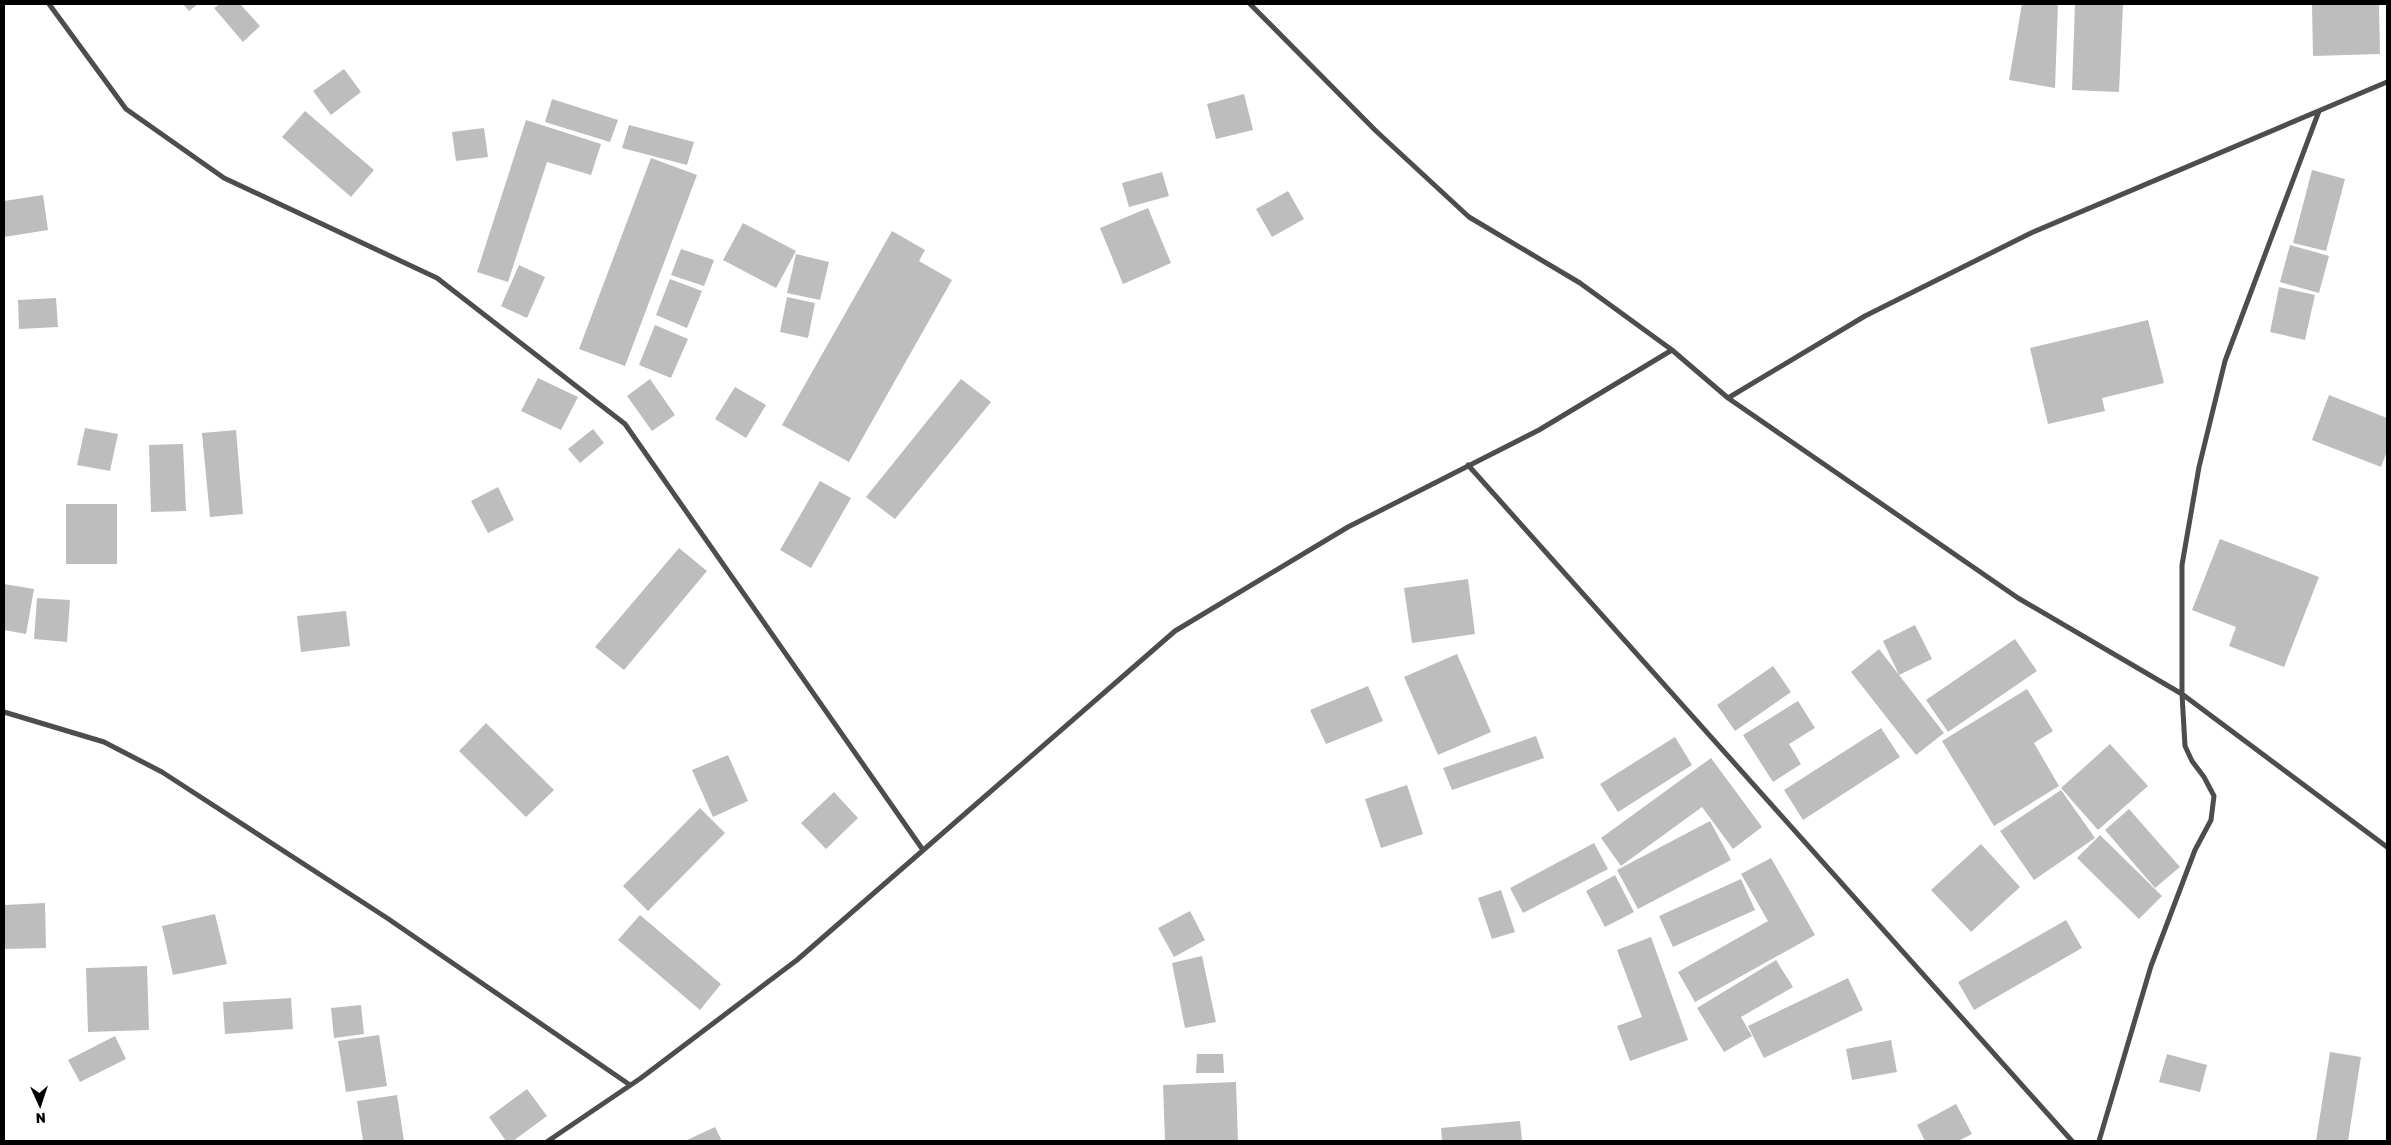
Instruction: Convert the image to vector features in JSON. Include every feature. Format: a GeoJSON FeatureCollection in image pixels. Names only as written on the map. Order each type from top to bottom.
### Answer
{"type":"FeatureCollection","features":[{"type":"Feature","properties":{"kind":"street"},"geometry":{"type":"LineString","coordinates":[[49,4],[126,109],[224,178],[437,278],[625,424],[923,850]]}},
{"type":"Feature","properties":{"kind":"street"},"geometry":{"type":"LineString","coordinates":[[1250,4],[1376,132],[1469,217],[1580,283],[1672,350],[1728,398],[2018,598],[2182,694],[2387,847]]}},
{"type":"Feature","properties":{"kind":"street"},"geometry":{"type":"LineString","coordinates":[[1728,398],[1866,316],[2031,233],[2387,82]]}},
{"type":"Feature","properties":{"kind":"street"},"geometry":{"type":"LineString","coordinates":[[2099,1141],[2151,966],[2195,850],[2211,820],[2214,796],[2185,746],[2182,694],[2182,565],[2199,467],[2225,361],[2319,111]]}},
{"type":"Feature","properties":{"kind":"street"},"geometry":{"type":"LineString","coordinates":[[548,1141],[630,1085],[797,960],[1175,631],[1348,527],[1539,430],[1672,350]]}},
{"type":"Feature","properties":{"kind":"street"},"geometry":{"type":"LineString","coordinates":[[1468,466],[2072,1141]]}},
{"type":"Feature","properties":{"kind":"street"},"geometry":{"type":"LineString","coordinates":[[4,712],[104,742],[162,772],[387,918],[630,1085]]}},
{"type":"Feature","properties":{"kind":"building"},"geometry":{"type":"Polygon","coordinates":[[[183,4],[198,4],[189,11],[183,4]]]}},
{"type":"Feature","properties":{"kind":"building"},"geometry":{"type":"Polygon","coordinates":[[[220,4],[240,4],[260,26],[243,42],[214,8],[220,4]]]}},
{"type":"Feature","properties":{"kind":"building"},"geometry":{"type":"Polygon","coordinates":[[[2022,4],[2058,4],[2055,88],[2009,80],[2022,4]]]}},
{"type":"Feature","properties":{"kind":"building"},"geometry":{"type":"Polygon","coordinates":[[[2075,4],[2123,4],[2119,92],[2072,90],[2075,4]]]}},
{"type":"Feature","properties":{"kind":"building"},"geometry":{"type":"Polygon","coordinates":[[[2312,4],[2379,4],[2380,54],[2313,56],[2312,4]]]}},
{"type":"Feature","properties":{"kind":"building"},"geometry":{"type":"Polygon","coordinates":[[[344,69],[361,92],[331,115],[313,91],[344,69]]]}},
{"type":"Feature","properties":{"kind":"building"},"geometry":{"type":"Polygon","coordinates":[[[1244,94],[1253,130],[1216,139],[1207,104],[1244,94]]]}},
{"type":"Feature","properties":{"kind":"building"},"geometry":{"type":"Polygon","coordinates":[[[552,99],[618,120],[610,142],[545,122],[552,99]]]}},
{"type":"Feature","properties":{"kind":"building"},"geometry":{"type":"Polygon","coordinates":[[[305,111],[374,170],[351,197],[282,137],[305,111]]]}},
{"type":"Feature","properties":{"kind":"building"},"geometry":{"type":"Polygon","coordinates":[[[526,120],[601,144],[591,175],[547,162],[508,282],[477,272],[526,120]]]}},
{"type":"Feature","properties":{"kind":"building"},"geometry":{"type":"Polygon","coordinates":[[[629,125],[694,142],[687,165],[622,148],[629,125]]]}},
{"type":"Feature","properties":{"kind":"building"},"geometry":{"type":"Polygon","coordinates":[[[484,128],[488,157],[456,161],[452,132],[484,128]]]}},
{"type":"Feature","properties":{"kind":"building"},"geometry":{"type":"Polygon","coordinates":[[[651,158],[697,175],[625,366],[579,349],[651,158]]]}},
{"type":"Feature","properties":{"kind":"building"},"geometry":{"type":"Polygon","coordinates":[[[2312,170],[2345,179],[2326,251],[2293,243],[2312,170]]]}},
{"type":"Feature","properties":{"kind":"building"},"geometry":{"type":"Polygon","coordinates":[[[1162,172],[1169,196],[1129,207],[1122,183],[1162,172]]]}},
{"type":"Feature","properties":{"kind":"building"},"geometry":{"type":"Polygon","coordinates":[[[1288,191],[1304,219],[1272,237],[1256,209],[1288,191]]]}},
{"type":"Feature","properties":{"kind":"building"},"geometry":{"type":"Polygon","coordinates":[[[43,195],[48,230],[4,237],[4,201],[43,195]]]}},
{"type":"Feature","properties":{"kind":"building"},"geometry":{"type":"Polygon","coordinates":[[[1148,208],[1171,263],[1123,284],[1100,228],[1148,208]]]}},
{"type":"Feature","properties":{"kind":"building"},"geometry":{"type":"Polygon","coordinates":[[[743,223],[796,251],[776,288],[723,260],[743,223]]]}},
{"type":"Feature","properties":{"kind":"building"},"geometry":{"type":"Polygon","coordinates":[[[892,231],[925,250],[919,261],[952,280],[849,462],[782,425],[892,231]]]}},
{"type":"Feature","properties":{"kind":"building"},"geometry":{"type":"Polygon","coordinates":[[[2290,245],[2329,256],[2319,293],[2280,282],[2290,245]]]}},
{"type":"Feature","properties":{"kind":"building"},"geometry":{"type":"Polygon","coordinates":[[[681,249],[714,260],[704,286],[671,275],[681,249]]]}},
{"type":"Feature","properties":{"kind":"building"},"geometry":{"type":"Polygon","coordinates":[[[796,254],[829,262],[820,300],[787,293],[796,254]]]}},
{"type":"Feature","properties":{"kind":"building"},"geometry":{"type":"Polygon","coordinates":[[[519,265],[545,277],[527,318],[501,306],[519,265]]]}},
{"type":"Feature","properties":{"kind":"building"},"geometry":{"type":"Polygon","coordinates":[[[670,279],[702,291],[687,328],[656,315],[670,279]]]}},
{"type":"Feature","properties":{"kind":"building"},"geometry":{"type":"Polygon","coordinates":[[[2279,287],[2315,295],[2305,340],[2270,332],[2279,287]]]}},
{"type":"Feature","properties":{"kind":"building"},"geometry":{"type":"Polygon","coordinates":[[[787,297],[815,303],[808,338],[780,332],[787,297]]]}},
{"type":"Feature","properties":{"kind":"building"},"geometry":{"type":"Polygon","coordinates":[[[56,298],[58,327],[19,329],[18,300],[56,298]]]}},
{"type":"Feature","properties":{"kind":"building"},"geometry":{"type":"Polygon","coordinates":[[[2148,320],[2164,383],[2102,398],[2105,411],[2048,424],[2030,348],[2148,320]]]}},
{"type":"Feature","properties":{"kind":"building"},"geometry":{"type":"Polygon","coordinates":[[[655,325],[688,339],[671,378],[639,365],[655,325]]]}},
{"type":"Feature","properties":{"kind":"building"},"geometry":{"type":"Polygon","coordinates":[[[538,378],[578,397],[561,430],[521,411],[538,378]]]}},
{"type":"Feature","properties":{"kind":"building"},"geometry":{"type":"Polygon","coordinates":[[[650,379],[675,415],[652,431],[627,396],[650,379]]]}},
{"type":"Feature","properties":{"kind":"building"},"geometry":{"type":"Polygon","coordinates":[[[961,379],[991,402],[895,519],[866,497],[961,379]]]}},
{"type":"Feature","properties":{"kind":"building"},"geometry":{"type":"Polygon","coordinates":[[[735,387],[766,405],[746,438],[715,419],[735,387]]]}},
{"type":"Feature","properties":{"kind":"building"},"geometry":{"type":"Polygon","coordinates":[[[2329,395],[2387,418],[2387,451],[2381,467],[2312,440],[2329,395]]]}},
{"type":"Feature","properties":{"kind":"building"},"geometry":{"type":"Polygon","coordinates":[[[85,428],[118,434],[110,471],[77,465],[85,428]]]}},
{"type":"Feature","properties":{"kind":"building"},"geometry":{"type":"Polygon","coordinates":[[[593,429],[604,443],[580,463],[568,449],[593,429]]]}},
{"type":"Feature","properties":{"kind":"building"},"geometry":{"type":"Polygon","coordinates":[[[236,430],[243,514],[210,517],[202,433],[236,430]]]}},
{"type":"Feature","properties":{"kind":"building"},"geometry":{"type":"Polygon","coordinates":[[[183,444],[186,511],[151,512],[149,445],[183,444]]]}},
{"type":"Feature","properties":{"kind":"building"},"geometry":{"type":"Polygon","coordinates":[[[820,481],[851,498],[811,568],[780,550],[820,481]]]}},
{"type":"Feature","properties":{"kind":"building"},"geometry":{"type":"Polygon","coordinates":[[[498,487],[514,520],[488,533],[471,501],[498,487]]]}},
{"type":"Feature","properties":{"kind":"building"},"geometry":{"type":"Polygon","coordinates":[[[66,504],[117,504],[117,564],[66,564],[66,504]]]}},
{"type":"Feature","properties":{"kind":"building"},"geometry":{"type":"Polygon","coordinates":[[[2220,539],[2319,577],[2284,667],[2229,646],[2236,627],[2192,610],[2220,539]]]}},
{"type":"Feature","properties":{"kind":"building"},"geometry":{"type":"Polygon","coordinates":[[[679,548],[707,571],[624,670],[595,647],[679,548]]]}},
{"type":"Feature","properties":{"kind":"building"},"geometry":{"type":"Polygon","coordinates":[[[1468,579],[1475,634],[1412,643],[1404,588],[1468,579]]]}},
{"type":"Feature","properties":{"kind":"building"},"geometry":{"type":"Polygon","coordinates":[[[4,584],[34,589],[26,634],[4,630],[4,584]]]}},
{"type":"Feature","properties":{"kind":"building"},"geometry":{"type":"Polygon","coordinates":[[[37,598],[70,600],[67,642],[34,639],[37,598]]]}},
{"type":"Feature","properties":{"kind":"building"},"geometry":{"type":"Polygon","coordinates":[[[346,611],[350,646],[301,652],[297,616],[346,611]]]}},
{"type":"Feature","properties":{"kind":"building"},"geometry":{"type":"Polygon","coordinates":[[[1915,625],[1932,659],[1899,675],[1883,641],[1915,625]]]}},
{"type":"Feature","properties":{"kind":"building"},"geometry":{"type":"Polygon","coordinates":[[[2015,639],[2037,671],[1948,732],[1926,700],[2015,639]]]}},
{"type":"Feature","properties":{"kind":"building"},"geometry":{"type":"Polygon","coordinates":[[[1879,649],[1944,733],[1916,755],[1851,672],[1879,649]]]}},
{"type":"Feature","properties":{"kind":"building"},"geometry":{"type":"Polygon","coordinates":[[[1457,654],[1491,732],[1438,755],[1404,677],[1457,654]]]}},
{"type":"Feature","properties":{"kind":"building"},"geometry":{"type":"Polygon","coordinates":[[[1773,666],[1791,692],[1735,731],[1717,705],[1773,666]]]}},
{"type":"Feature","properties":{"kind":"building"},"geometry":{"type":"Polygon","coordinates":[[[1368,686],[1383,721],[1326,744],[1310,710],[1368,686]]]}},
{"type":"Feature","properties":{"kind":"building"},"geometry":{"type":"Polygon","coordinates":[[[2027,689],[2053,731],[2034,743],[2059,786],[1994,826],[1942,741],[2027,689]]]}},
{"type":"Feature","properties":{"kind":"building"},"geometry":{"type":"Polygon","coordinates":[[[1798,701],[1815,728],[1789,744],[1801,764],[1773,782],[1743,735],[1798,701]]]}},
{"type":"Feature","properties":{"kind":"building"},"geometry":{"type":"Polygon","coordinates":[[[486,723],[554,790],[526,817],[459,751],[486,723]]]}},
{"type":"Feature","properties":{"kind":"building"},"geometry":{"type":"Polygon","coordinates":[[[1881,728],[1900,757],[1803,820],[1784,790],[1881,728]]]}},
{"type":"Feature","properties":{"kind":"building"},"geometry":{"type":"Polygon","coordinates":[[[1536,736],[1544,758],[1452,790],[1443,768],[1536,736]]]}},
{"type":"Feature","properties":{"kind":"building"},"geometry":{"type":"Polygon","coordinates":[[[1675,737],[1692,765],[1618,812],[1600,784],[1675,737]]]}},
{"type":"Feature","properties":{"kind":"building"},"geometry":{"type":"Polygon","coordinates":[[[2110,744],[2148,786],[2098,830],[2061,788],[2110,744]]]}},
{"type":"Feature","properties":{"kind":"building"},"geometry":{"type":"Polygon","coordinates":[[[728,755],[748,801],[713,817],[692,770],[728,755]]]}},
{"type":"Feature","properties":{"kind":"building"},"geometry":{"type":"Polygon","coordinates":[[[1711,758],[1762,827],[1733,849],[1702,807],[1621,866],[1601,838],[1711,758]]]}},
{"type":"Feature","properties":{"kind":"building"},"geometry":{"type":"Polygon","coordinates":[[[1407,785],[1423,834],[1381,848],[1365,799],[1407,785]]]}},
{"type":"Feature","properties":{"kind":"building"},"geometry":{"type":"Polygon","coordinates":[[[2061,790],[2095,838],[2034,880],[2000,831],[2061,790]]]}},
{"type":"Feature","properties":{"kind":"building"},"geometry":{"type":"Polygon","coordinates":[[[834,792],[858,818],[826,849],[801,823],[834,792]]]}},
{"type":"Feature","properties":{"kind":"building"},"geometry":{"type":"Polygon","coordinates":[[[700,808],[725,833],[648,911],[623,886],[700,808]]]}},
{"type":"Feature","properties":{"kind":"building"},"geometry":{"type":"Polygon","coordinates":[[[2129,809],[2180,867],[2155,888],[2105,830],[2129,809]]]}},
{"type":"Feature","properties":{"kind":"building"},"geometry":{"type":"Polygon","coordinates":[[[1710,821],[1731,860],[1638,909],[1617,870],[1710,821]]]}},
{"type":"Feature","properties":{"kind":"building"},"geometry":{"type":"Polygon","coordinates":[[[2100,835],[2162,896],[2139,919],[2077,858],[2100,835]]]}},
{"type":"Feature","properties":{"kind":"building"},"geometry":{"type":"Polygon","coordinates":[[[1594,843],[1608,869],[1523,913],[1510,888],[1594,843]]]}},
{"type":"Feature","properties":{"kind":"building"},"geometry":{"type":"Polygon","coordinates":[[[1981,844],[2020,887],[1971,932],[1931,890],[1981,844]]]}},
{"type":"Feature","properties":{"kind":"building"},"geometry":{"type":"Polygon","coordinates":[[[1771,858],[1815,935],[1695,1002],[1678,972],[1768,921],[1741,874],[1771,858]]]}},
{"type":"Feature","properties":{"kind":"building"},"geometry":{"type":"Polygon","coordinates":[[[1615,875],[1634,912],[1605,927],[1586,891],[1615,875]]]}},
{"type":"Feature","properties":{"kind":"building"},"geometry":{"type":"Polygon","coordinates":[[[1741,879],[1755,910],[1673,947],[1659,916],[1741,879]]]}},
{"type":"Feature","properties":{"kind":"building"},"geometry":{"type":"Polygon","coordinates":[[[1501,890],[1515,932],[1492,939],[1478,898],[1501,890]]]}},
{"type":"Feature","properties":{"kind":"building"},"geometry":{"type":"Polygon","coordinates":[[[45,903],[46,948],[4,949],[4,905],[45,903]]]}},
{"type":"Feature","properties":{"kind":"building"},"geometry":{"type":"Polygon","coordinates":[[[1190,911],[1205,940],[1174,957],[1158,928],[1190,911]]]}},
{"type":"Feature","properties":{"kind":"building"},"geometry":{"type":"Polygon","coordinates":[[[215,914],[227,964],[173,975],[162,926],[215,914]]]}},
{"type":"Feature","properties":{"kind":"building"},"geometry":{"type":"Polygon","coordinates":[[[640,915],[721,984],[700,1010],[618,940],[640,915]]]}},
{"type":"Feature","properties":{"kind":"building"},"geometry":{"type":"Polygon","coordinates":[[[2066,920],[2082,948],[1974,1010],[1958,982],[2066,920]]]}},
{"type":"Feature","properties":{"kind":"building"},"geometry":{"type":"Polygon","coordinates":[[[1651,937],[1688,1040],[1630,1061],[1617,1026],[1642,1017],[1617,950],[1651,937]]]}},
{"type":"Feature","properties":{"kind":"building"},"geometry":{"type":"Polygon","coordinates":[[[1202,956],[1216,1022],[1185,1028],[1172,963],[1202,956]]]}},
{"type":"Feature","properties":{"kind":"building"},"geometry":{"type":"Polygon","coordinates":[[[1776,960],[1793,987],[1741,1017],[1752,1036],[1724,1052],[1697,1008],[1776,960]]]}},
{"type":"Feature","properties":{"kind":"building"},"geometry":{"type":"Polygon","coordinates":[[[147,966],[149,1030],[88,1032],[86,968],[147,966]]]}},
{"type":"Feature","properties":{"kind":"building"},"geometry":{"type":"Polygon","coordinates":[[[1848,978],[1863,1010],[1764,1058],[1748,1026],[1848,978]]]}},
{"type":"Feature","properties":{"kind":"building"},"geometry":{"type":"Polygon","coordinates":[[[291,998],[293,1029],[225,1034],[223,1002],[291,998]]]}},
{"type":"Feature","properties":{"kind":"building"},"geometry":{"type":"Polygon","coordinates":[[[361,1005],[364,1034],[334,1038],[331,1008],[361,1005]]]}},
{"type":"Feature","properties":{"kind":"building"},"geometry":{"type":"Polygon","coordinates":[[[379,1035],[387,1086],[346,1092],[338,1041],[379,1035]]]}},
{"type":"Feature","properties":{"kind":"building"},"geometry":{"type":"Polygon","coordinates":[[[115,1036],[126,1059],[80,1082],[68,1060],[115,1036]]]}},
{"type":"Feature","properties":{"kind":"building"},"geometry":{"type":"Polygon","coordinates":[[[1891,1040],[1897,1072],[1852,1080],[1846,1049],[1891,1040]]]}},
{"type":"Feature","properties":{"kind":"building"},"geometry":{"type":"Polygon","coordinates":[[[2330,1052],[2361,1057],[2348,1141],[2316,1141],[2330,1052]]]}},
{"type":"Feature","properties":{"kind":"building"},"geometry":{"type":"Polygon","coordinates":[[[1197,1054],[1223,1054],[1224,1073],[1196,1073],[1197,1054]]]}},
{"type":"Feature","properties":{"kind":"building"},"geometry":{"type":"Polygon","coordinates":[[[2167,1054],[2207,1065],[2200,1092],[2159,1082],[2167,1054]]]}},
{"type":"Feature","properties":{"kind":"building"},"geometry":{"type":"Polygon","coordinates":[[[1236,1082],[1238,1141],[1165,1141],[1163,1085],[1236,1082]]]}},
{"type":"Feature","properties":{"kind":"building"},"geometry":{"type":"Polygon","coordinates":[[[527,1089],[547,1116],[513,1141],[506,1141],[489,1117],[527,1089]]]}},
{"type":"Feature","properties":{"kind":"building"},"geometry":{"type":"Polygon","coordinates":[[[397,1095],[404,1141],[363,1141],[357,1101],[397,1095]]]}},
{"type":"Feature","properties":{"kind":"building"},"geometry":{"type":"Polygon","coordinates":[[[1956,1104],[1972,1134],[1958,1141],[1925,1141],[1917,1125],[1956,1104]]]}},
{"type":"Feature","properties":{"kind":"building"},"geometry":{"type":"Polygon","coordinates":[[[1520,1121],[1522,1141],[1442,1141],[1441,1128],[1520,1121]]]}},
{"type":"Feature","properties":{"kind":"building"},"geometry":{"type":"Polygon","coordinates":[[[715,1127],[722,1141],[685,1141],[715,1127]]]}}]}
